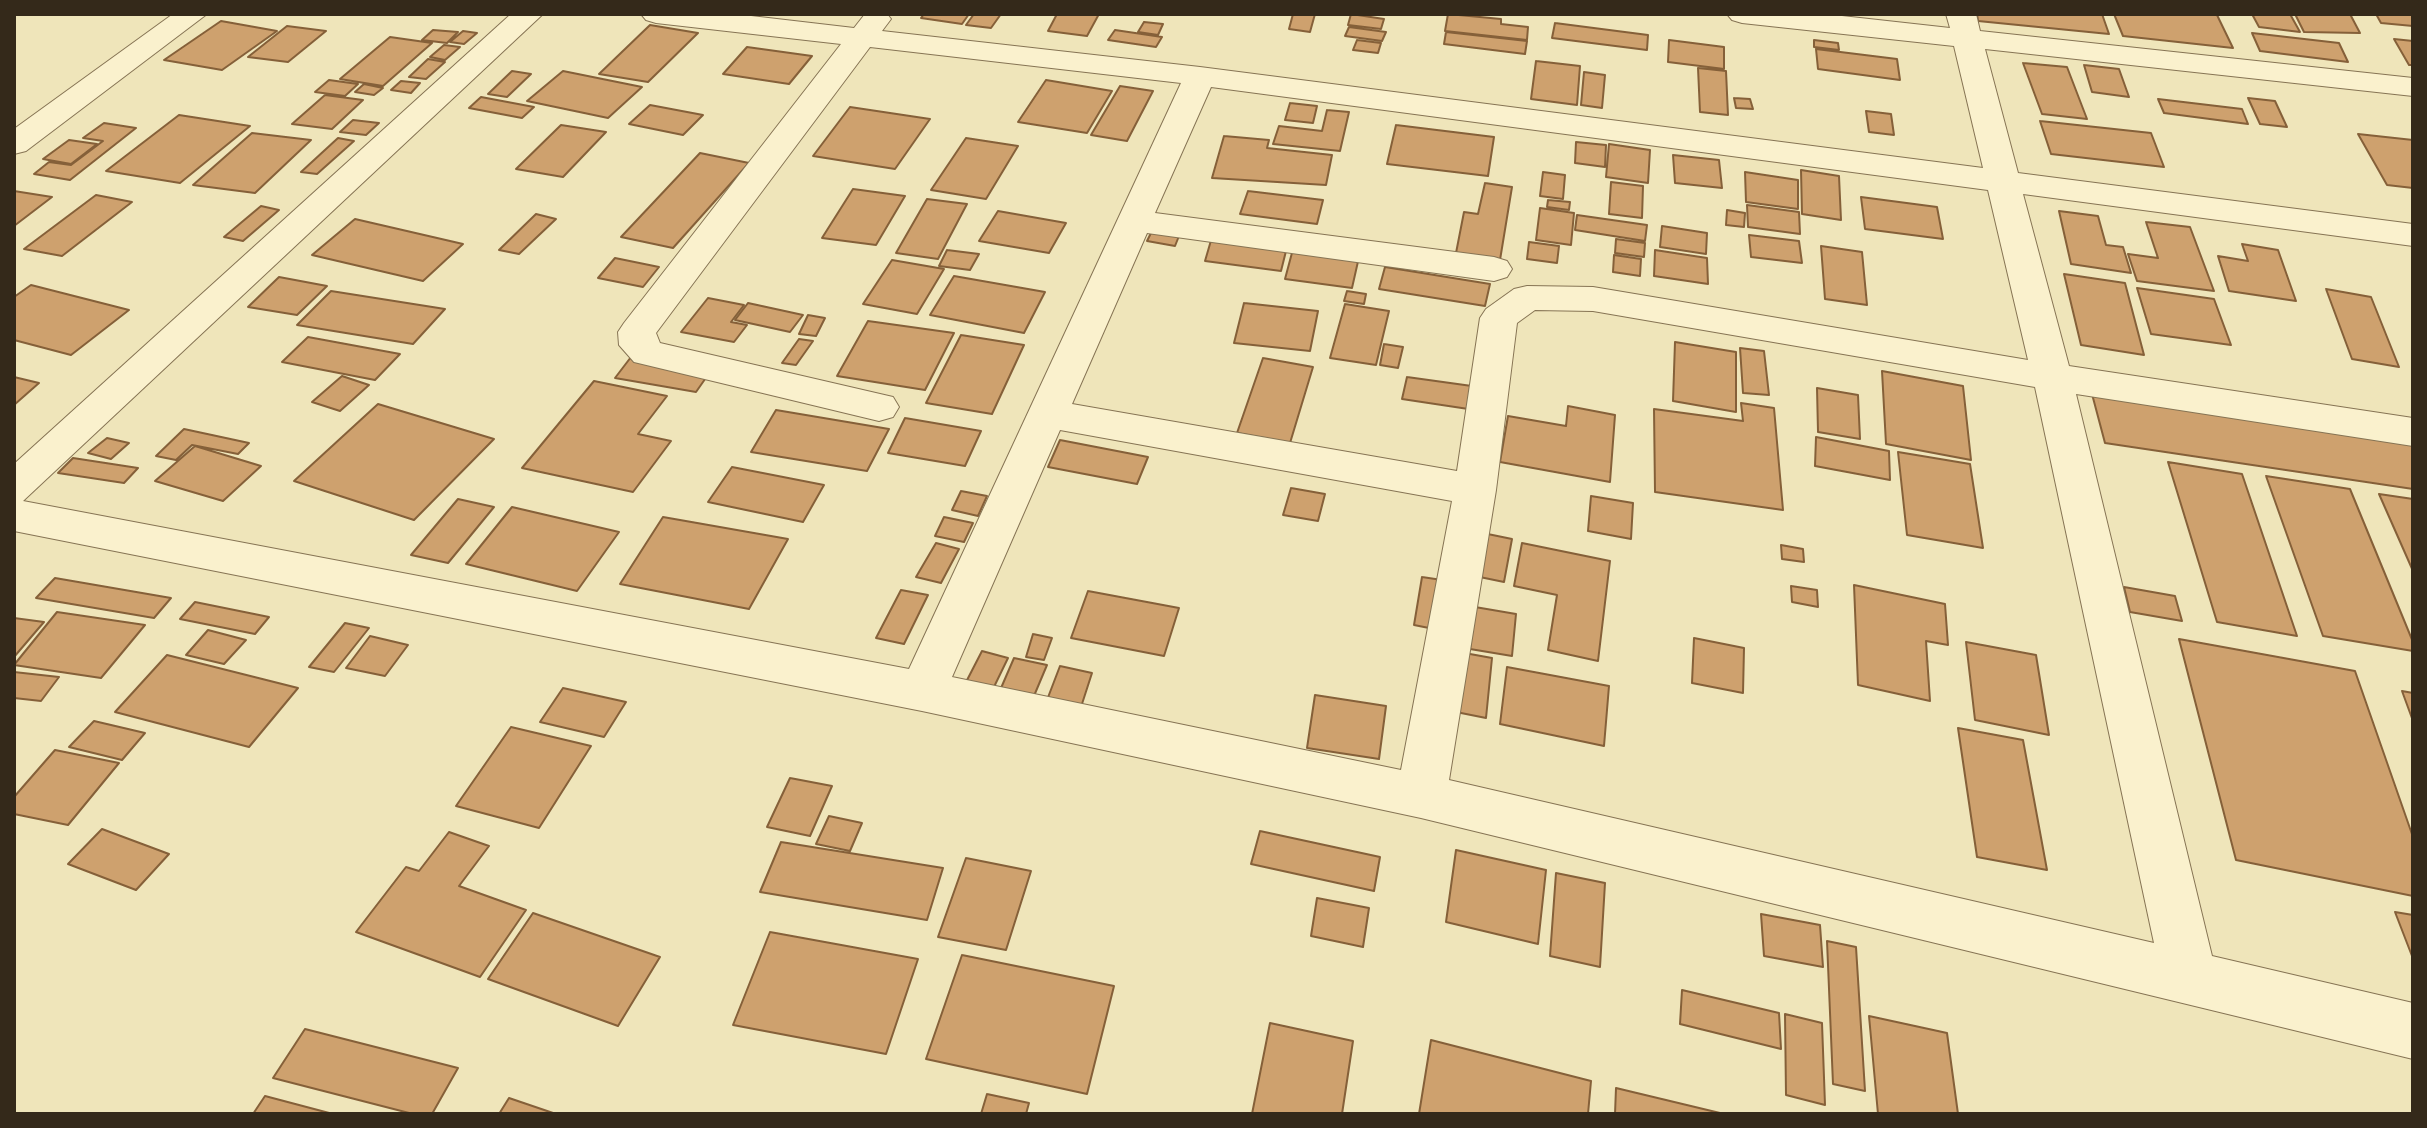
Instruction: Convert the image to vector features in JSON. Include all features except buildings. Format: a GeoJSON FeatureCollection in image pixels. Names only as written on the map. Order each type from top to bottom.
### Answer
{"type":"FeatureCollection","features":[{"type":"Feature","properties":{"kind":"street"},"geometry":{"type":"LineString","coordinates":[[14,144],[192,14]]}},
{"type":"Feature","properties":{"kind":"street"},"geometry":{"type":"LineString","coordinates":[[14,488],[528,14]]}},
{"type":"Feature","properties":{"kind":"street"},"geometry":{"type":"LineString","coordinates":[[656,14],[870,26],[1200,76],[2413,235]]}},
{"type":"Feature","properties":{"kind":"street"},"geometry":{"type":"LineString","coordinates":[[1742,14],[1964,26],[2413,87]]}},
{"type":"Feature","properties":{"kind":"street"},"geometry":{"type":"LineString","coordinates":[[870,26],[637,332],[638,345],[648,353],[879,407]]}},
{"type":"Feature","properties":{"kind":"street"},"geometry":{"type":"LineString","coordinates":[[1964,26],[2052,377],[2190,981]]}},
{"type":"Feature","properties":{"kind":"street"},"geometry":{"type":"LineString","coordinates":[[922,691],[1050,414],[1200,76]]}},
{"type":"Feature","properties":{"kind":"street"},"geometry":{"type":"LineString","coordinates":[[1136,221],[1494,269]]}},
{"type":"Feature","properties":{"kind":"street"},"geometry":{"type":"LineString","coordinates":[[1421,796],[1475,490],[1499,318],[1527,298],[1593,299],[2052,377],[2413,432]]}},
{"type":"Feature","properties":{"kind":"street"},"geometry":{"type":"LineString","coordinates":[[1050,414],[1475,490]]}},
{"type":"Feature","properties":{"kind":"street"},"geometry":{"type":"LineString","coordinates":[[14,515],[922,691],[1421,796],[2190,981],[2413,1031]]}}]}
